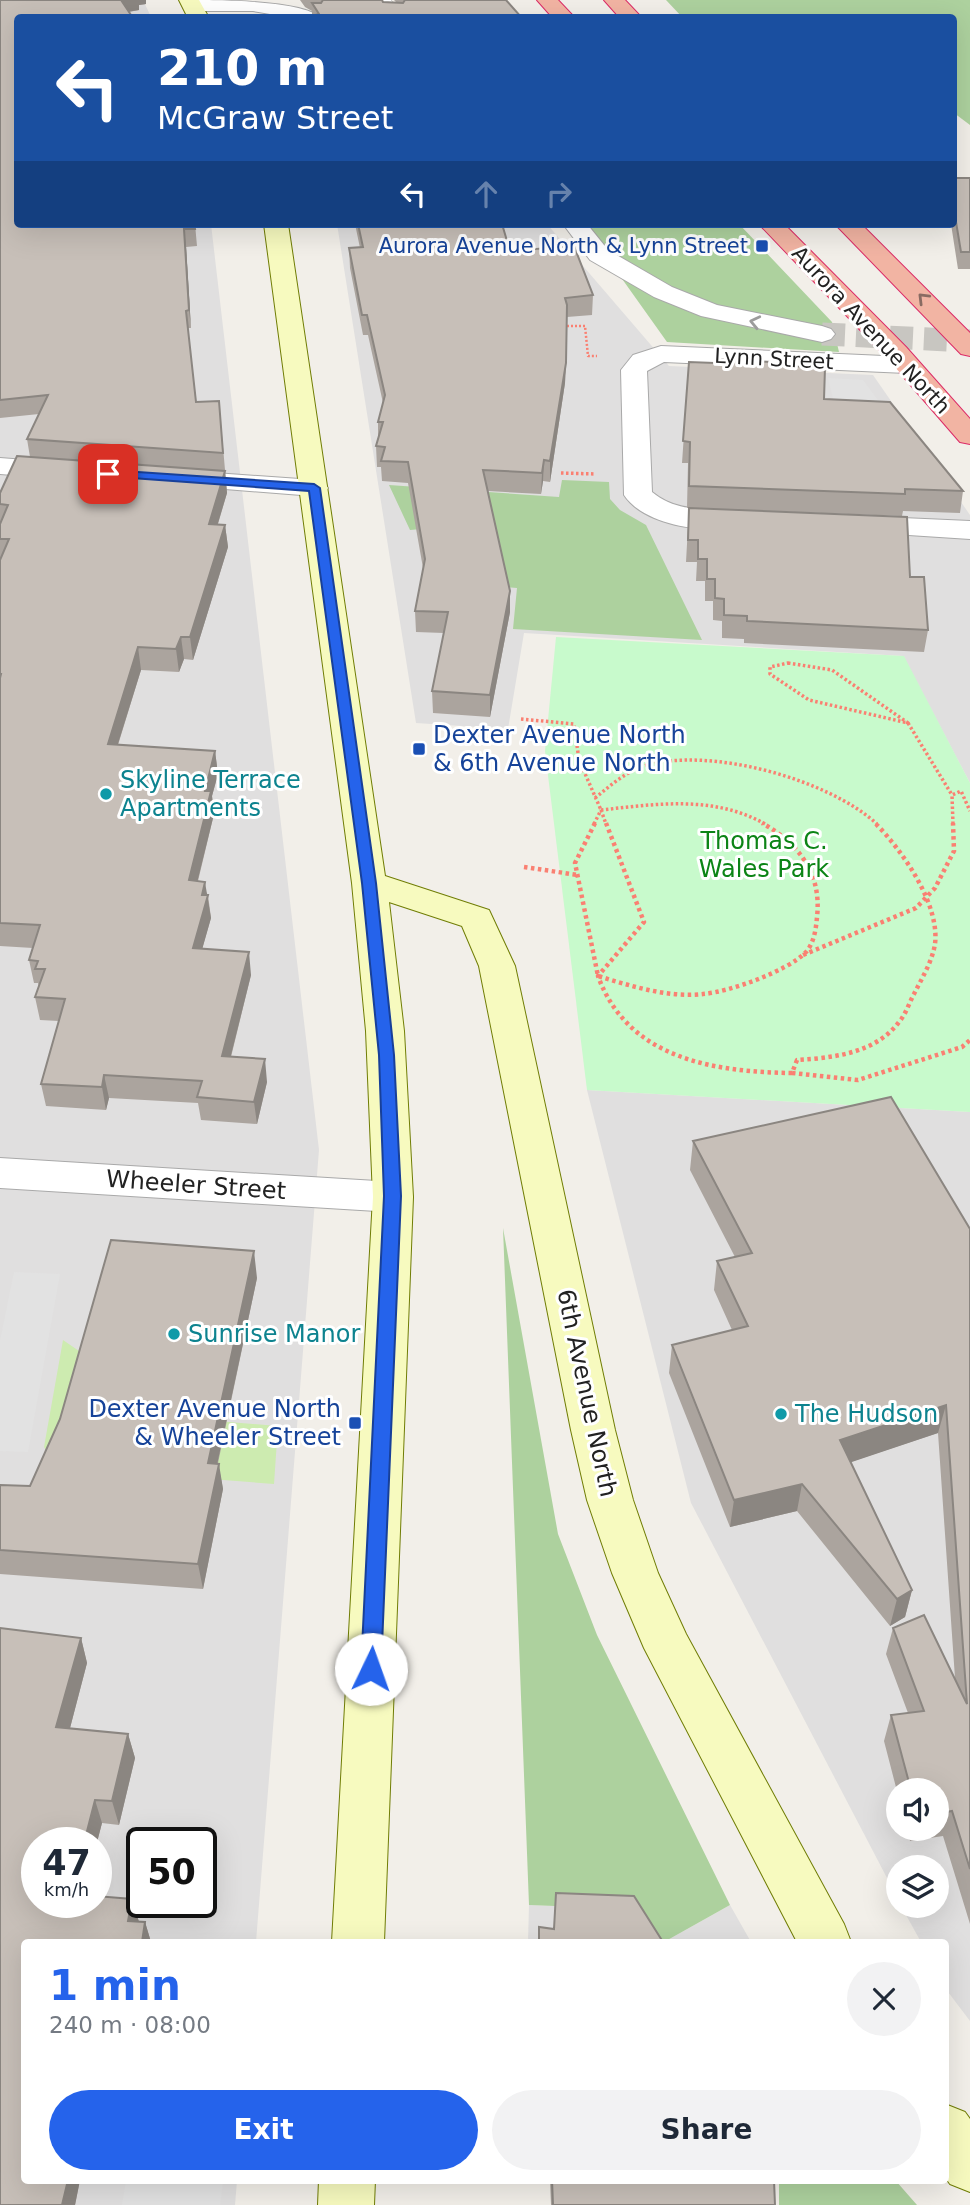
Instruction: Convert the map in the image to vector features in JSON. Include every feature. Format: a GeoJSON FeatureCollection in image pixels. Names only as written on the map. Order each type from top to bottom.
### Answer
{"type":"FeatureCollection","features":[{"type":"Feature","properties":{"kind":"highway"},"geometry":{"type":"LineString","coordinates":[[547,0],[561,14]]}},
{"type":"Feature","properties":{"kind":"highway"},"geometry":{"type":"LineString","coordinates":[[614,0],[628,14]]}},
{"type":"Feature","properties":{"kind":"highway","name":"Aurora Avenue North"},"geometry":{"type":"LineString","coordinates":[[775,228],[970,436]]}},
{"type":"Feature","properties":{"kind":"highway"},"geometry":{"type":"LineString","coordinates":[[851,228],[970,348]]}},
{"type":"Feature","properties":{"kind":"main road"},"geometry":{"type":"LineString","coordinates":[[277,228],[369,883],[385,1031],[393,1196],[358,1939]]}},
{"type":"Feature","properties":{"kind":"main road","name":"6th Avenue North"},"geometry":{"type":"LineString","coordinates":[[369,883],[476,918],[498,966],[593,1430],[610,1500],[635,1573],[668,1648],[823,1939]]}},
{"type":"Feature","properties":{"kind":"main road"},"geometry":{"type":"LineString","coordinates":[[949,2137],[970,2165]]}},
{"type":"Feature","properties":{"kind":"main road"},"geometry":{"type":"LineString","coordinates":[[346,2205],[347,2184]]}},
{"type":"Feature","properties":{"kind":"street"},"geometry":{"type":"LineString","coordinates":[[193,7],[269,5],[303,14]]}},
{"type":"Feature","properties":{"kind":"street"},"geometry":{"type":"LineString","coordinates":[[578,228],[599,255],[663,292],[710,311],[822,334]]}},
{"type":"Feature","properties":{"kind":"street","name":"Lynn Street"},"geometry":{"type":"LineString","coordinates":[[775,522],[677,518],[649,506],[638,495],[634,370],[642,361],[661,354],[906,365]]}},
{"type":"Feature","properties":{"kind":"street"},"geometry":{"type":"LineString","coordinates":[[0,466],[94,473]]}},
{"type":"Feature","properties":{"kind":"street"},"geometry":{"type":"LineString","coordinates":[[148,477],[314,488]]}},
{"type":"Feature","properties":{"kind":"street"},"geometry":{"type":"LineString","coordinates":[[830,524],[970,530]]}},
{"type":"Feature","properties":{"kind":"street","name":"Wheeler Street"},"geometry":{"type":"LineString","coordinates":[[0,1173],[393,1196]]}},
{"type":"Feature","properties":{"kind":"path"},"geometry":{"type":"LineString","coordinates":[[560,327],[585,326],[588,356],[604,356]]}},
{"type":"Feature","properties":{"kind":"path"},"geometry":{"type":"LineString","coordinates":[[562,473],[598,474]]}},
{"type":"Feature","properties":{"kind":"path"},"geometry":{"type":"LineString","coordinates":[[796,958],[916,908],[935,888],[954,851],[952,794],[908,723],[832,670],[788,663],[770,667],[770,674],[809,700],[908,723]]}},
{"type":"Feature","properties":{"kind":"path"},"geometry":{"type":"LineString","coordinates":[[521,719],[574,724],[575,752],[587,786],[601,810],[644,922],[598,976]]}},
{"type":"Feature","properties":{"kind":"path"},"geometry":{"type":"LineString","coordinates":[[595,798],[618,780],[645,766],[670,761],[735,764],[819,787],[858,808],[894,844],[913,870],[934,917],[935,945],[898,1024],[867,1049],[831,1058],[796,1060],[792,1073]]}},
{"type":"Feature","properties":{"kind":"path"},"geometry":{"type":"LineString","coordinates":[[952,794],[961,791],[970,811]]}},
{"type":"Feature","properties":{"kind":"path"},"geometry":{"type":"LineString","coordinates":[[598,976],[621,983],[693,995],[755,981],[805,953],[813,941],[819,899],[814,875],[800,849],[767,823],[721,807],[679,804],[601,810]]}},
{"type":"Feature","properties":{"kind":"path"},"geometry":{"type":"LineString","coordinates":[[601,810],[575,863],[598,976],[608,1002],[654,1046],[697,1064],[750,1073],[792,1073],[858,1080],[962,1047],[970,1040]]}},
{"type":"Feature","properties":{"kind":"path"},"geometry":{"type":"LineString","coordinates":[[524,867],[578,875]]}},
{"type":"Feature","properties":{"kind":"shaded area"},"geometry":{"type":"Polygon","coordinates":[[[0,0],[143,0],[150,14],[14,14],[14,228],[211,228],[319,1150],[256,1939],[21,1939],[21,2184],[237,2184],[235,2205],[0,2205],[0,0]]]}},
{"type":"Feature","properties":{"kind":"shaded area"},"geometry":{"type":"Polygon","coordinates":[[[338,228],[550,228],[669,366],[873,375],[970,515],[970,783],[903,656],[524,633],[508,729],[416,723],[338,228]]]}},
{"type":"Feature","properties":{"kind":"shaded area"},"geometry":{"type":"Polygon","coordinates":[[[828,378],[863,380],[891,418],[837,414],[828,378]]]}},
{"type":"Feature","properties":{"kind":"shaded area"},"geometry":{"type":"Polygon","coordinates":[[[587,1090],[970,1112],[970,2021],[949,1993],[949,1939],[919,1939],[908,1918],[949,1918],[949,1855],[886,1855],[886,1876],[691,1503],[587,1090]]]}},
{"type":"Feature","properties":{"kind":"shaded area"},"geometry":{"type":"Polygon","coordinates":[[[14,1272],[60,1274],[28,1452],[0,1451],[0,1341],[14,1272]]]}},
{"type":"Feature","properties":{"kind":"shaded area"},"geometry":{"type":"Polygon","coordinates":[[[529,1905],[631,1909],[652,1939],[528,1939],[529,1905]]]}},
{"type":"Feature","properties":{"kind":"shaded area"},"geometry":{"type":"Polygon","coordinates":[[[730,1905],[749,1939],[669,1939],[730,1905]]]}},
{"type":"Feature","properties":{"kind":"shaded area"},"geometry":{"type":"Polygon","coordinates":[[[125,2184],[223,2184],[220,2205],[122,2205],[125,2184]]]}},
{"type":"Feature","properties":{"kind":"green space"},"geometry":{"type":"Polygon","coordinates":[[[666,0],[970,0],[970,125],[957,115],[957,14],[679,14],[666,0]]]}},
{"type":"Feature","properties":{"kind":"green space"},"geometry":{"type":"Polygon","coordinates":[[[586,228],[743,228],[832,322],[839,352],[667,342],[586,228]]]}},
{"type":"Feature","properties":{"kind":"green space"},"geometry":{"type":"Polygon","coordinates":[[[562,480],[609,482],[610,499],[620,510],[646,525],[702,640],[513,629],[517,588],[504,587],[468,525],[410,530],[389,485],[559,497],[562,480]]]}},
{"type":"Feature","properties":{"kind":"green space","name":"Thomas C. Wales Park"},"geometry":{"type":"Polygon","coordinates":[[[556,637],[904,656],[970,783],[970,1112],[587,1090],[545,751],[556,637]]]}},
{"type":"Feature","properties":{"kind":"green space"},"geometry":{"type":"Polygon","coordinates":[[[503,1228],[558,1534],[597,1635],[730,1905],[669,1939],[652,1939],[631,1909],[529,1905],[503,1228]]]}},
{"type":"Feature","properties":{"kind":"green space"},"geometry":{"type":"Polygon","coordinates":[[[63,1340],[82,1353],[73,1409],[278,1426],[274,1484],[65,1468],[51,1459],[44,1447],[63,1340]]]}},
{"type":"Feature","properties":{"kind":"green space"},"geometry":{"type":"Polygon","coordinates":[[[779,2184],[899,2184],[917,2205],[779,2205],[779,2184]]]}},
{"type":"Feature","properties":{"kind":"building"},"geometry":{"type":"Polygon","coordinates":[[[0,0],[121,0],[130,14],[14,14],[14,228],[195,228],[184,229],[189,310],[186,311],[196,402],[219,401],[223,453],[27,439],[48,395],[0,400],[0,0]]]}},
{"type":"Feature","properties":{"kind":"building"},"geometry":{"type":"Polygon","coordinates":[[[323,0],[382,0],[403,3],[405,0],[506,0],[518,14],[319,14],[312,3],[321,3],[323,0]]]}},
{"type":"Feature","properties":{"kind":"building"},"geometry":{"type":"Polygon","coordinates":[[[957,178],[970,178],[970,252],[961,252],[957,228],[957,178]]]}},
{"type":"Feature","properties":{"kind":"building"},"geometry":{"type":"Polygon","coordinates":[[[359,228],[503,228],[510,251],[574,246],[593,295],[565,298],[566,363],[550,461],[544,460],[542,473],[483,470],[510,591],[490,695],[432,691],[448,612],[415,611],[425,559],[408,462],[381,461],[385,447],[376,446],[383,422],[378,422],[385,395],[367,315],[362,315],[349,248],[363,247],[359,228]]]}},
{"type":"Feature","properties":{"kind":"building"},"geometry":{"type":"Polygon","coordinates":[[[716,359],[791,363],[791,366],[825,368],[824,399],[890,402],[963,491],[905,489],[905,494],[689,486],[690,442],[683,441],[689,362],[715,363],[716,359]]]}},
{"type":"Feature","properties":{"kind":"building"},"geometry":{"type":"Polygon","coordinates":[[[17,456],[225,471],[209,524],[225,525],[190,637],[181,637],[176,649],[138,647],[108,744],[215,751],[205,791],[211,791],[189,880],[205,882],[202,895],[208,895],[193,948],[249,952],[222,1056],[265,1059],[254,1102],[197,1097],[202,1081],[104,1075],[102,1087],[41,1084],[65,999],[35,997],[45,969],[35,969],[38,961],[29,960],[40,925],[0,923],[0,560],[9,539],[0,539],[0,524],[8,505],[0,504],[0,493],[17,456]]]}},
{"type":"Feature","properties":{"kind":"building"},"geometry":{"type":"Polygon","coordinates":[[[689,508],[907,517],[910,577],[924,577],[928,630],[747,621],[747,616],[724,615],[724,599],[715,598],[715,579],[707,579],[707,559],[698,559],[698,540],[688,540],[689,508]]]}},
{"type":"Feature","properties":{"kind":"building"},"geometry":{"type":"Polygon","coordinates":[[[891,1097],[970,1229],[970,1869],[952,1811],[949,1812],[949,1778],[908,1778],[891,1715],[924,1711],[893,1628],[924,1615],[967,1704],[946,1405],[840,1440],[912,1590],[897,1599],[802,1484],[734,1500],[672,1345],[748,1326],[717,1261],[752,1253],[693,1141],[891,1097]]]}},
{"type":"Feature","properties":{"kind":"building"},"geometry":{"type":"Polygon","coordinates":[[[111,1240],[254,1251],[208,1463],[219,1464],[198,1564],[0,1550],[0,1485],[30,1486],[60,1419],[111,1240]]]}},
{"type":"Feature","properties":{"kind":"building"},"geometry":{"type":"Polygon","coordinates":[[[0,1628],[81,1638],[56,1727],[128,1734],[112,1801],[95,1800],[88,1827],[21,1827],[21,1918],[112,1918],[112,1897],[126,1898],[128,1921],[145,1922],[142,1939],[21,1939],[21,2184],[67,2184],[62,2205],[0,2205],[0,1628]]]}},
{"type":"Feature","properties":{"kind":"building"},"geometry":{"type":"Polygon","coordinates":[[[556,1893],[634,1896],[661,1939],[539,1939],[539,1927],[554,1929],[556,1893]]]}},
{"type":"Feature","properties":{"kind":"building"},"geometry":{"type":"Polygon","coordinates":[[[552,2184],[774,2184],[775,2205],[553,2205],[552,2184]]]}},
{"type":"Feature","properties":{"kind":"tunnel"},"geometry":{"type":"LineString","coordinates":[[822,334],[970,341]]}},
{"type":"Feature","properties":{"kind":"place","name":"Aurora Avenue North & Lynn Street"},"geometry":{"type":"Point","coordinates":[762,246]}},
{"type":"Feature","properties":{"kind":"place","name":"Dexter Avenue North & 6th Avenue North"},"geometry":{"type":"Point","coordinates":[419,749]}},
{"type":"Feature","properties":{"kind":"place","name":"Skyline Terrace Apartments"},"geometry":{"type":"Point","coordinates":[106,794]}},
{"type":"Feature","properties":{"kind":"place","name":"Sunrise Manor"},"geometry":{"type":"Point","coordinates":[174,1334]}},
{"type":"Feature","properties":{"kind":"place","name":"The Hudson"},"geometry":{"type":"Point","coordinates":[781,1414]}},
{"type":"Feature","properties":{"kind":"place","name":"Dexter Avenue North & Wheeler Street"},"geometry":{"type":"Point","coordinates":[355,1423]}},
{"type":"Feature","properties":{"kind":"route"},"geometry":{"type":"LineString","coordinates":[[108,474],[314,488],[369,883],[385,1031],[393,1196],[371,1669]]}}]}
